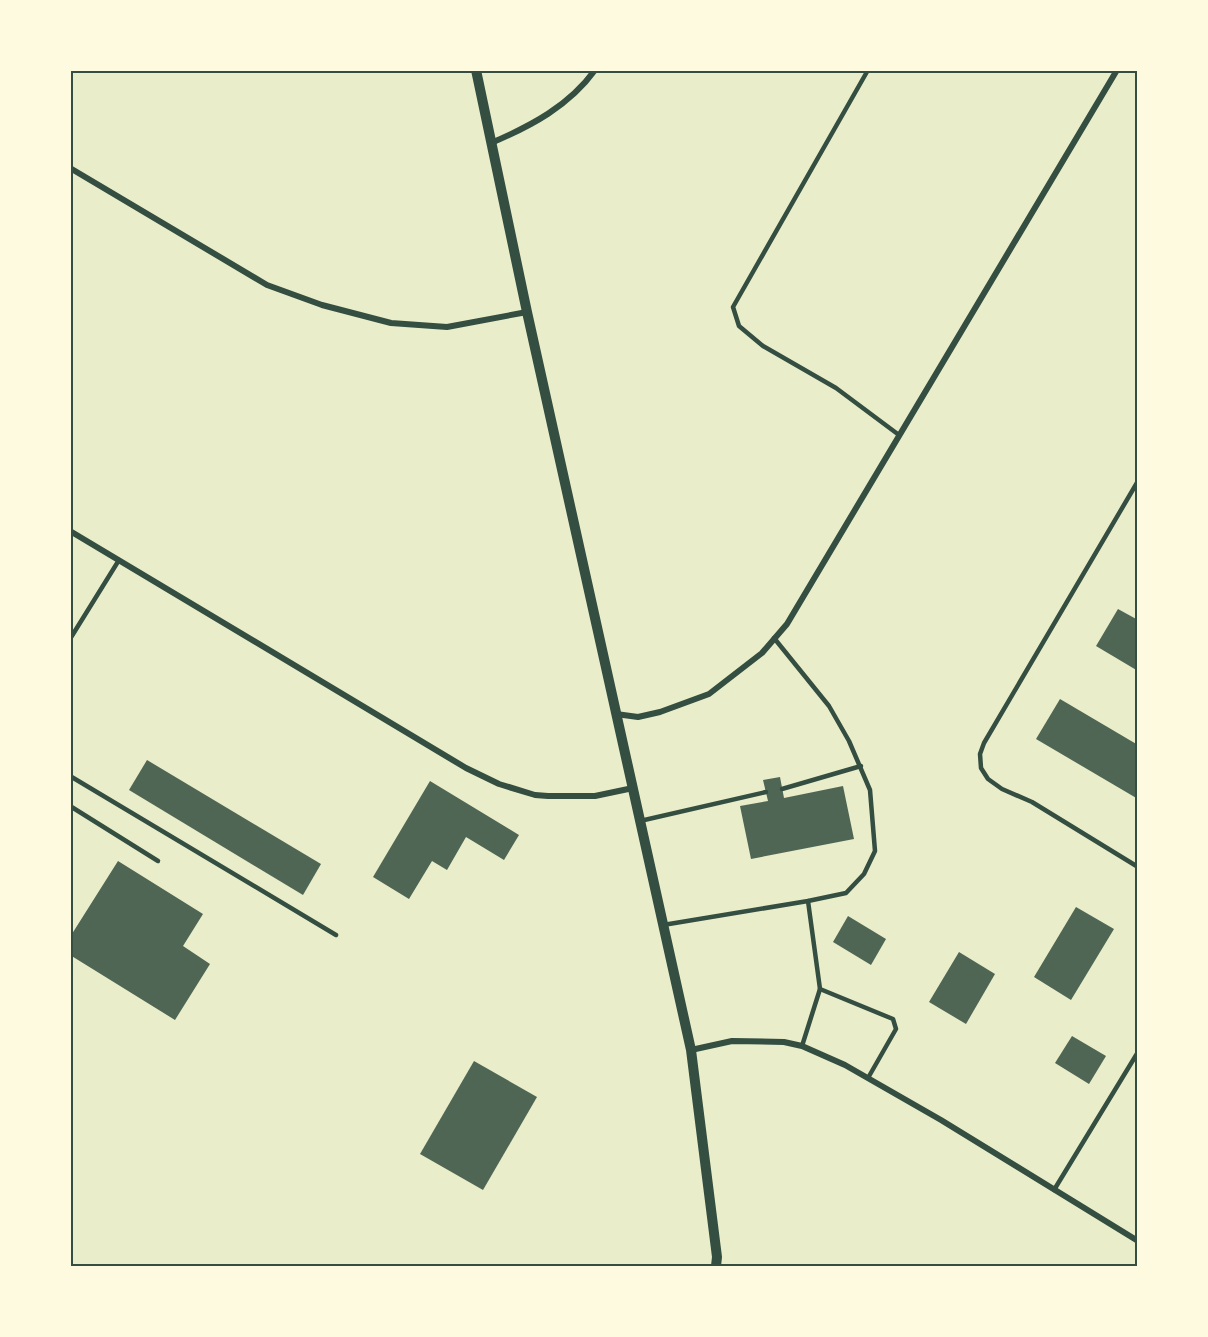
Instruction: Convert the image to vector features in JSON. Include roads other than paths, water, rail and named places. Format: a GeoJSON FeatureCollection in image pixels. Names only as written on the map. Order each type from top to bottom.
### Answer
{"type":"FeatureCollection","features":[{"type":"Feature","properties":{"kind":"street"},"geometry":{"type":"LineString","coordinates":[[476,70],[527,312],[691,1050],[717,1257],[716,1266]]}},
{"type":"Feature","properties":{"kind":"street"},"geometry":{"type":"LineString","coordinates":[[491,143],[518,132],[557,108],[585,85],[595,70]]}},
{"type":"Feature","properties":{"kind":"street"},"geometry":{"type":"LineString","coordinates":[[616,714],[638,717],[660,712],[709,694],[762,653],[786,624],[1117,70]]}},
{"type":"Feature","properties":{"kind":"street"},"geometry":{"type":"LineString","coordinates":[[70,168],[267,285],[322,305],[391,324],[447,327],[527,312]]}},
{"type":"Feature","properties":{"kind":"street"},"geometry":{"type":"LineString","coordinates":[[70,531],[466,768],[500,784],[535,795],[548,796],[595,796],[633,788]]}},
{"type":"Feature","properties":{"kind":"street"},"geometry":{"type":"LineString","coordinates":[[691,1050],[732,1041],[784,1042],[802,1046],[845,1065],[941,1120],[1137,1241]]}},
{"type":"Feature","properties":{"kind":"lane"},"geometry":{"type":"LineString","coordinates":[[868,70],[733,307],[739,326],[763,346],[836,388],[899,435]]}},
{"type":"Feature","properties":{"kind":"lane"},"geometry":{"type":"LineString","coordinates":[[1137,481],[984,743],[980,761],[981,768],[988,779],[1002,789],[1032,802],[1137,867]]}},
{"type":"Feature","properties":{"kind":"lane"},"geometry":{"type":"LineString","coordinates":[[70,639],[119,560]]}},
{"type":"Feature","properties":{"kind":"lane"},"geometry":{"type":"LineString","coordinates":[[663,925],[846,893],[864,874],[875,851],[870,790],[861,766],[829,706],[774,638]]}},
{"type":"Feature","properties":{"kind":"lane"},"geometry":{"type":"LineString","coordinates":[[782,789],[861,766]]}},
{"type":"Feature","properties":{"kind":"lane"},"geometry":{"type":"LineString","coordinates":[[70,776],[336,935]]}},
{"type":"Feature","properties":{"kind":"lane"},"geometry":{"type":"LineString","coordinates":[[640,821],[766,792]]}},
{"type":"Feature","properties":{"kind":"lane"},"geometry":{"type":"LineString","coordinates":[[70,806],[158,861]]}},
{"type":"Feature","properties":{"kind":"lane"},"geometry":{"type":"LineString","coordinates":[[802,1046],[820,989],[808,901]]}},
{"type":"Feature","properties":{"kind":"lane"},"geometry":{"type":"LineString","coordinates":[[820,989],[893,1018],[896,1029],[868,1078]]}},
{"type":"Feature","properties":{"kind":"lane"},"geometry":{"type":"LineString","coordinates":[[1054,1190],[1137,1052]]}}]}
